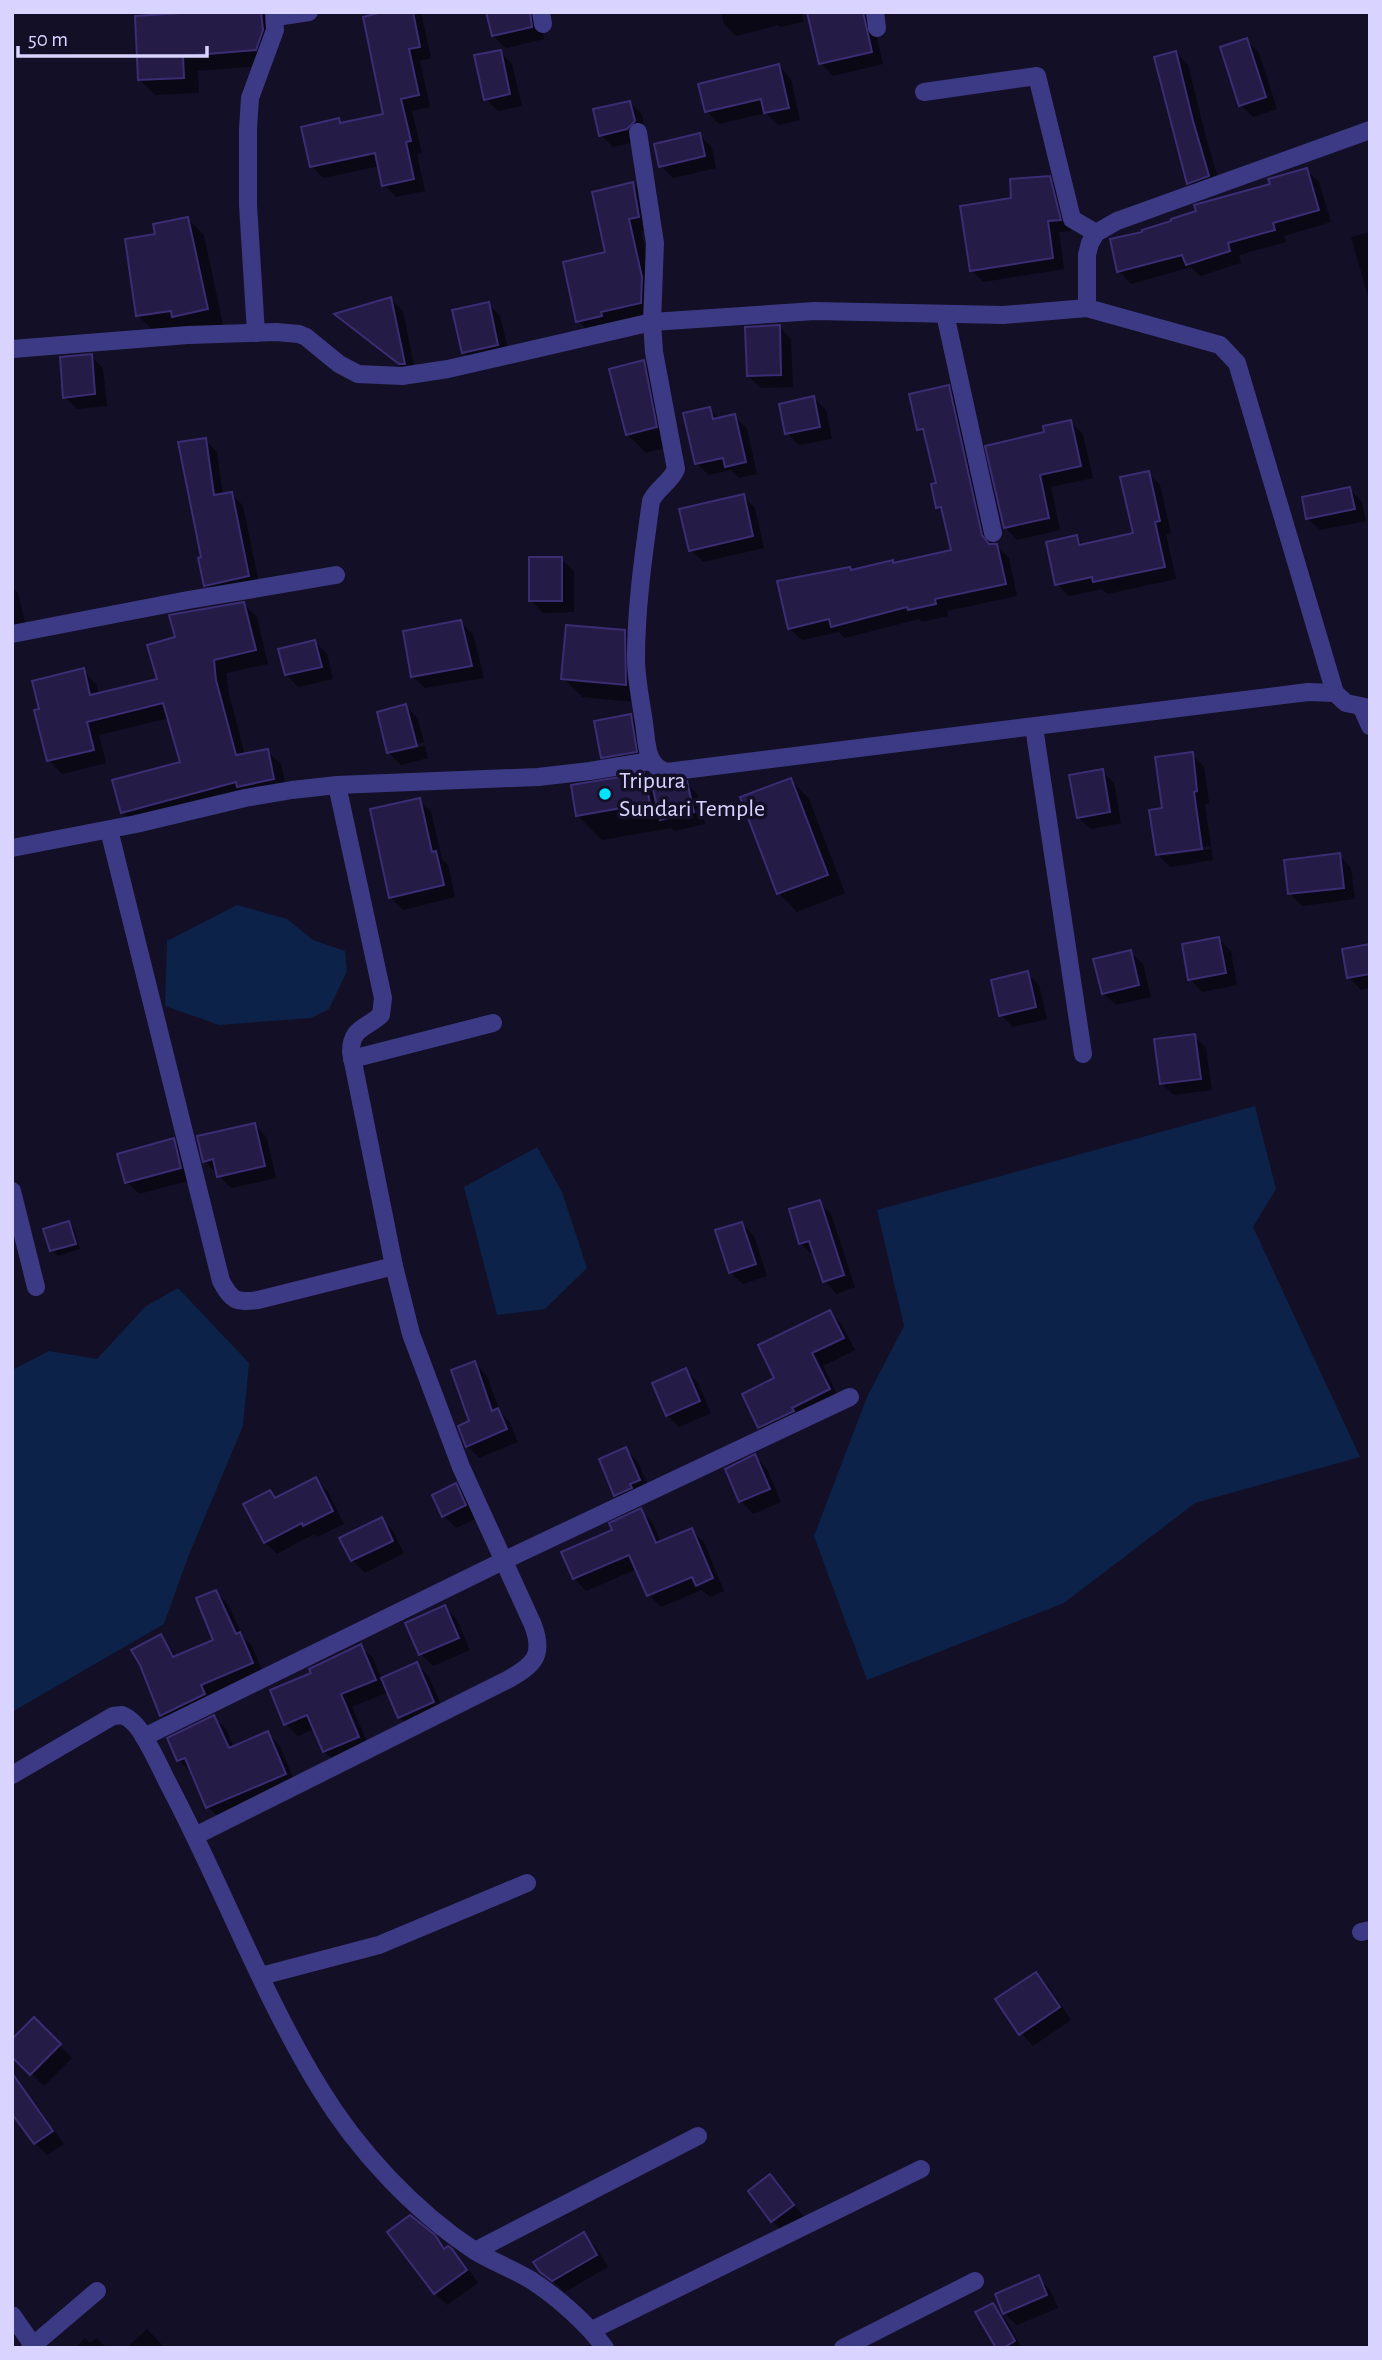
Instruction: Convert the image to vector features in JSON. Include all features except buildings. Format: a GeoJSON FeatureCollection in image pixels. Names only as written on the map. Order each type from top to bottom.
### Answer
{"type":"FeatureCollection","features":[{"type":"Feature","properties":{"kind":"street"},"geometry":{"type":"LineString","coordinates":[[256,333],[248,205],[247,129],[250,98],[272,43],[275,15],[309,12]]}},
{"type":"Feature","properties":{"kind":"street"},"geometry":{"type":"LineString","coordinates":[[924,92],[1037,76],[1072,219],[1096,233]]}},
{"type":"Feature","properties":{"kind":"street"},"geometry":{"type":"LineString","coordinates":[[1087,308],[1087,255],[1096,233],[1117,220],[1370,130]]}},
{"type":"Feature","properties":{"kind":"street"},"geometry":{"type":"LineString","coordinates":[[638,132],[655,243],[652,322],[654,352],[676,469],[655,492],[651,501],[640,601],[636,659],[638,690],[650,761],[654,766],[667,772],[1308,692],[1335,692]]}},
{"type":"Feature","properties":{"kind":"street"},"geometry":{"type":"LineString","coordinates":[[12,349],[188,335],[299,334],[339,364],[359,374],[380,377],[448,369],[652,322],[815,311],[1003,315],[1087,308],[1220,345],[1237,363],[1335,692],[1346,703],[1366,708],[1370,726]]}},
{"type":"Feature","properties":{"kind":"street"},"geometry":{"type":"LineString","coordinates":[[945,314],[993,533]]}},
{"type":"Feature","properties":{"kind":"street"},"geometry":{"type":"LineString","coordinates":[[12,634],[336,575]]}},
{"type":"Feature","properties":{"kind":"street"},"geometry":{"type":"LineString","coordinates":[[1034,727],[1083,1054]]}},
{"type":"Feature","properties":{"kind":"street"},"geometry":{"type":"LineString","coordinates":[[12,848],[109,830],[262,795],[337,785],[538,777],[650,761]]}},
{"type":"Feature","properties":{"kind":"street"},"geometry":{"type":"LineString","coordinates":[[195,1836],[509,1679],[537,1656],[537,1637],[448,1435],[411,1334],[394,1266],[352,1059],[352,1038],[356,1032],[381,1015],[383,998],[337,785]]}},
{"type":"Feature","properties":{"kind":"street"},"geometry":{"type":"LineString","coordinates":[[109,830],[221,1282],[228,1294],[242,1302],[258,1300],[394,1266]]}},
{"type":"Feature","properties":{"kind":"street"},"geometry":{"type":"LineString","coordinates":[[352,1059],[493,1023]]}},
{"type":"Feature","properties":{"kind":"street"},"geometry":{"type":"LineString","coordinates":[[12,1191],[36,1287]]}},
{"type":"Feature","properties":{"kind":"street"},"geometry":{"type":"LineString","coordinates":[[144,1737],[505,1560],[850,1397]]}},
{"type":"Feature","properties":{"kind":"street"},"geometry":{"type":"LineString","coordinates":[[12,1775],[113,1716],[127,1717],[144,1737],[195,1836],[293,2041],[320,2089],[371,2158],[419,2206],[475,2251],[531,2281],[592,2330],[605,2348]]}},
{"type":"Feature","properties":{"kind":"street"},"geometry":{"type":"LineString","coordinates":[[261,1976],[379,1945],[527,1883]]}},
{"type":"Feature","properties":{"kind":"street"},"geometry":{"type":"LineString","coordinates":[[475,2251],[698,2136]]}},
{"type":"Feature","properties":{"kind":"street"},"geometry":{"type":"LineString","coordinates":[[592,2330],[921,2169]]}},
{"type":"Feature","properties":{"kind":"street"},"geometry":{"type":"LineString","coordinates":[[843,2348],[975,2281]]}},
{"type":"Feature","properties":{"kind":"street"},"geometry":{"type":"LineString","coordinates":[[12,2315],[32,2347],[97,2291]]}},
{"type":"Feature","properties":{"kind":"water"},"geometry":{"type":"Polygon","coordinates":[[[237,905],[287,919],[313,940],[345,951],[347,971],[329,1009],[311,1018],[219,1025],[165,1006],[167,941],[237,905]]]}},
{"type":"Feature","properties":{"kind":"water"},"geometry":{"type":"Polygon","coordinates":[[[1255,1106],[1276,1189],[1253,1227],[1360,1457],[1195,1503],[1064,1603],[867,1680],[814,1536],[867,1397],[904,1326],[877,1210],[1255,1106]]]}},
{"type":"Feature","properties":{"kind":"water"},"geometry":{"type":"Polygon","coordinates":[[[537,1147],[562,1192],[587,1268],[545,1309],[497,1315],[464,1187],[537,1147]]]}},
{"type":"Feature","properties":{"kind":"water"},"geometry":{"type":"Polygon","coordinates":[[[178,1288],[249,1363],[243,1426],[188,1557],[164,1624],[12,1712],[12,1370],[49,1351],[97,1359],[146,1306],[178,1288]]]}},
{"type":"Feature","properties":{"kind":"place","name":"Tripura Sundari Temple"},"geometry":{"type":"Point","coordinates":[605,794]}}]}
